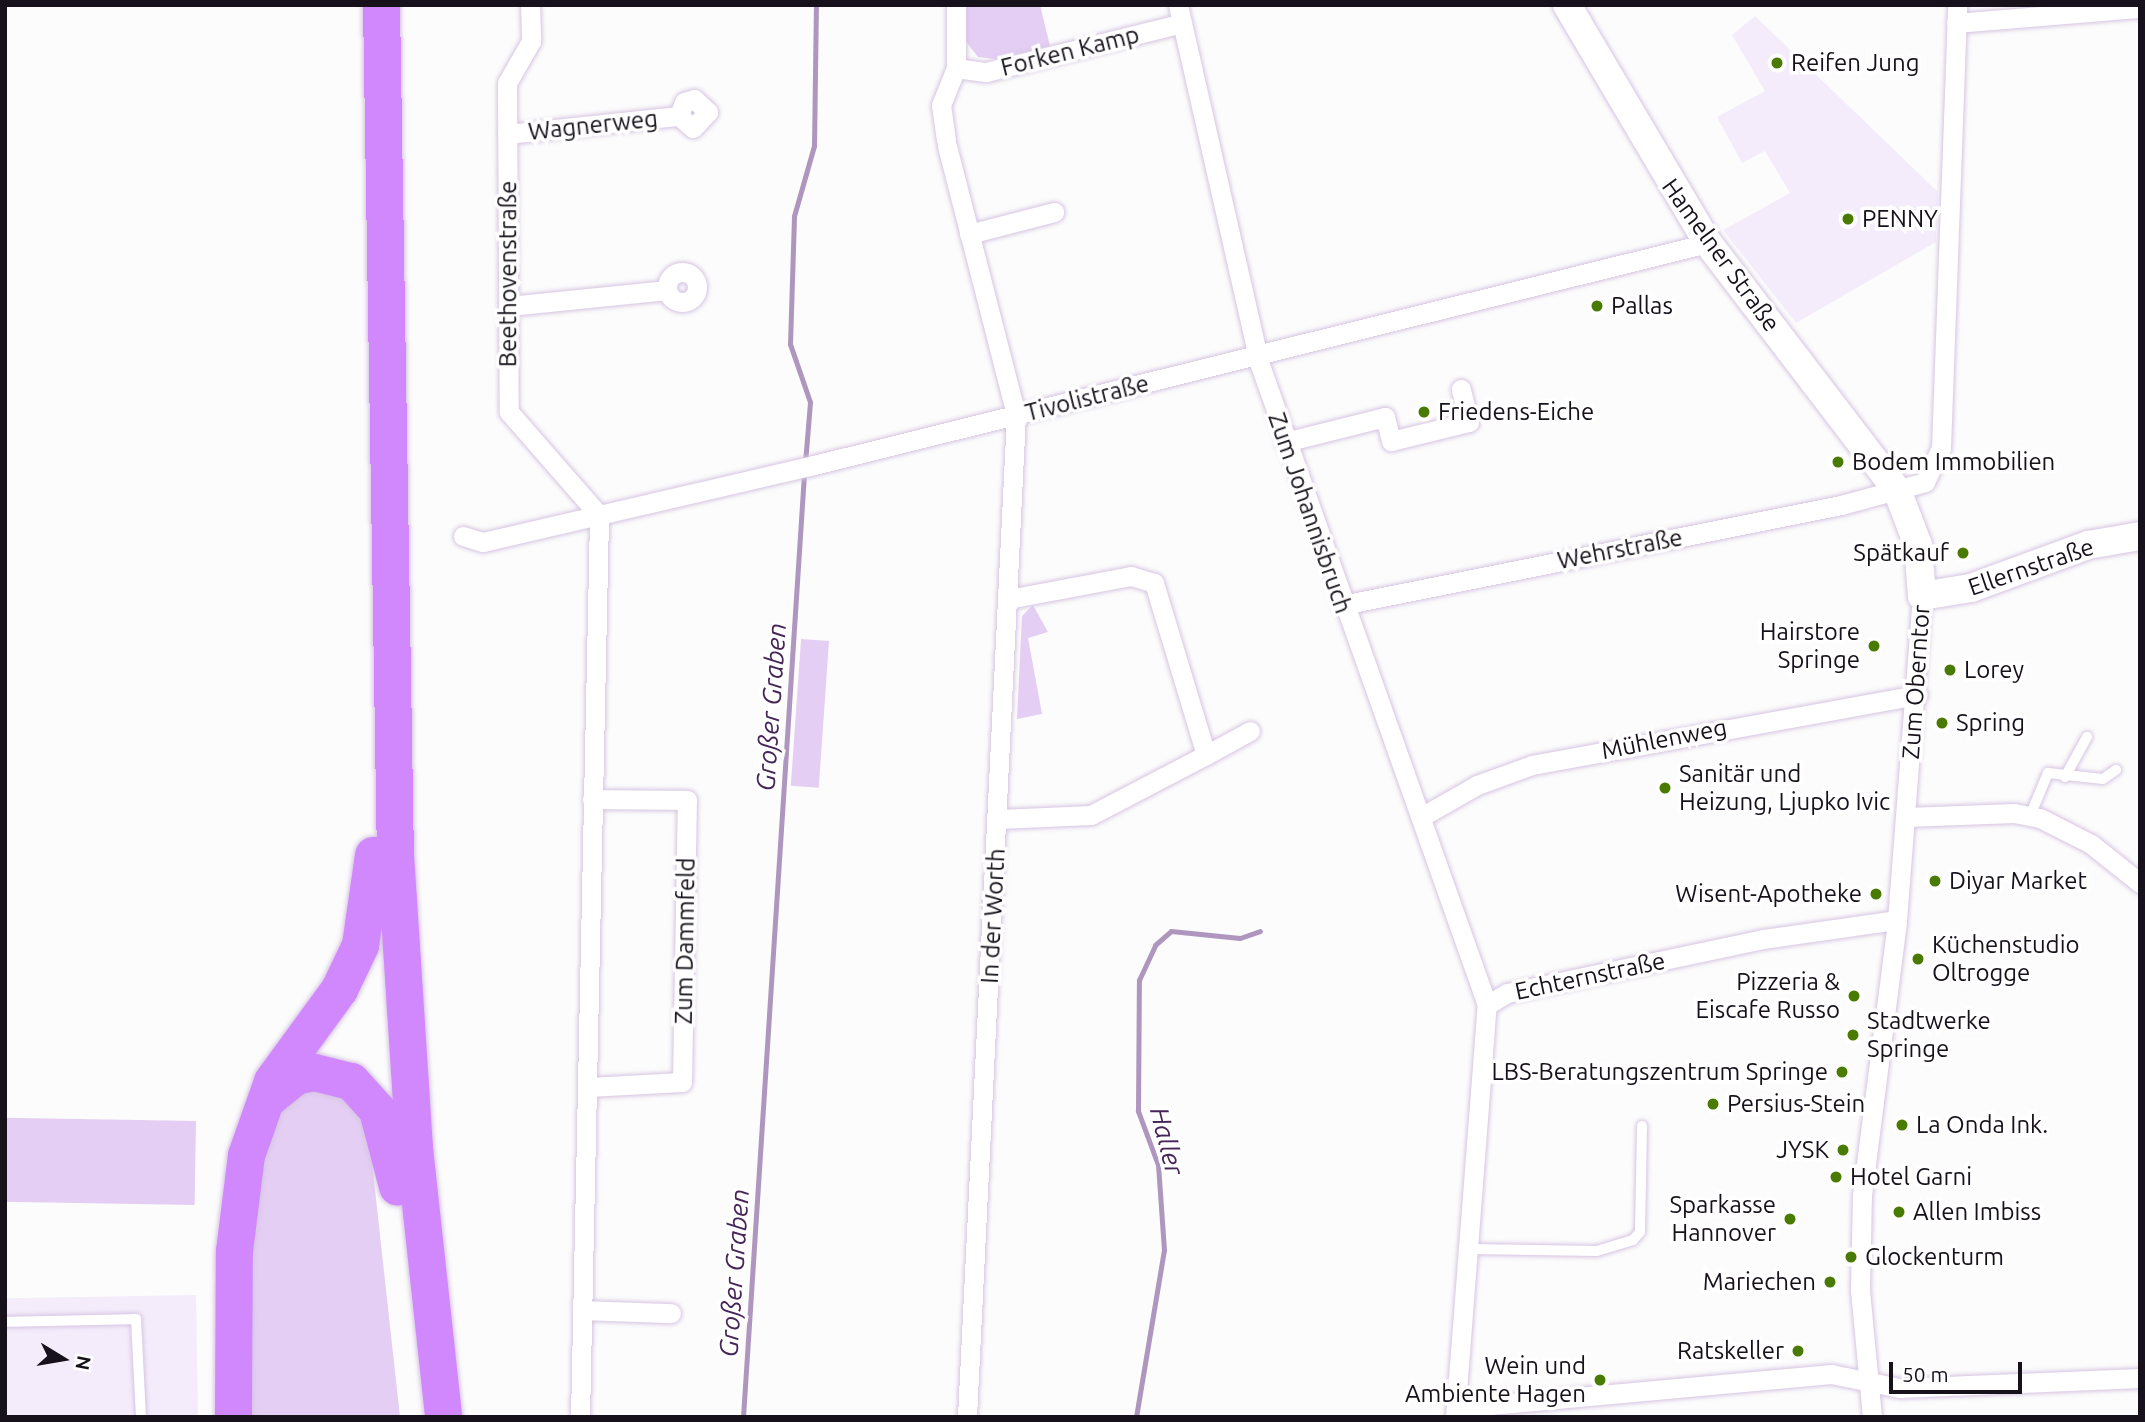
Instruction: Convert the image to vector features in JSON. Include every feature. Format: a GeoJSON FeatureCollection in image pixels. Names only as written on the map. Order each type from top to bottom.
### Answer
{"type":"FeatureCollection","features":[{"type":"Feature","properties":{"kind":"highway"},"geometry":{"type":"LineString","coordinates":[[359,5],[373,855],[397,1186],[420,1417]]}},
{"type":"Feature","properties":{"kind":"highway"},"geometry":{"type":"LineString","coordinates":[[381,5],[395,854],[414,1148],[443,1417]]}},
{"type":"Feature","properties":{"kind":"highway"},"geometry":{"type":"LineString","coordinates":[[258,1119],[290,1052],[350,970],[366,920],[373,855]]}},
{"type":"Feature","properties":{"kind":"highway"},"geometry":{"type":"LineString","coordinates":[[233,1417],[234,1251],[246,1155],[266,1101],[295,1076],[334,1073],[351,1081],[376,1110],[397,1186]]}},
{"type":"Feature","properties":{"kind":"street","name":"Beethovenstraße"},"geometry":{"type":"LineString","coordinates":[[530,5],[531,41],[507,83],[509,412],[599,515]]}},
{"type":"Feature","properties":{"kind":"street"},"geometry":{"type":"LineString","coordinates":[[956,5],[956,68]]}},
{"type":"Feature","properties":{"kind":"street","name":"Hamelner Straße"},"geometry":{"type":"LineString","coordinates":[[1567,5],[1708,243],[1896,490]]}},
{"type":"Feature","properties":{"kind":"street"},"geometry":{"type":"LineString","coordinates":[[1956,14],[2140,8]]}},
{"type":"Feature","properties":{"kind":"street","name":"Forken Kamp"},"geometry":{"type":"LineString","coordinates":[[956,68],[986,72],[1180,14]]}},
{"type":"Feature","properties":{"kind":"street","name":"Zum Johannisbruch"},"geometry":{"type":"LineString","coordinates":[[1180,14],[1258,354],[1285,442],[1421,817],[1471,974],[1487,1005]]}},
{"type":"Feature","properties":{"kind":"street","name":"Wehrstraße"},"geometry":{"type":"LineString","coordinates":[[1342,605],[1925,482],[1941,448],[1956,14]]}},
{"type":"Feature","properties":{"kind":"street","name":"In der Worth"},"geometry":{"type":"LineString","coordinates":[[956,68],[941,105],[946,143],[1016,415],[999,819],[967,1417]]}},
{"type":"Feature","properties":{"kind":"street","name":"Wagnerweg"},"geometry":{"type":"LineString","coordinates":[[507,134],[679,116]]}},
{"type":"Feature","properties":{"kind":"street"},"geometry":{"type":"LineString","coordinates":[[970,234],[1054,212]]}},
{"type":"Feature","properties":{"kind":"street","name":"Tivolistraße"},"geometry":{"type":"LineString","coordinates":[[463,536],[483,542],[806,467],[1708,243]]}},
{"type":"Feature","properties":{"kind":"street"},"geometry":{"type":"LineString","coordinates":[[509,306],[667,290]]}},
{"type":"Feature","properties":{"kind":"street"},"geometry":{"type":"LineString","coordinates":[[1285,442],[1385,417],[1391,441],[1469,422],[1461,389]]}},
{"type":"Feature","properties":{"kind":"street","name":"Zum Oberntor"},"geometry":{"type":"LineString","coordinates":[[1872,1417],[1867,1380],[1862,1195],[1897,920],[1918,695],[1922,596],[1918,545],[1896,490]]}},
{"type":"Feature","properties":{"kind":"street"},"geometry":{"type":"LineString","coordinates":[[580,1417],[599,515]]}},
{"type":"Feature","properties":{"kind":"street","name":"Ellernstraße"},"geometry":{"type":"LineString","coordinates":[[1922,596],[1970,588],[2088,545],[2140,536]]}},
{"type":"Feature","properties":{"kind":"street"},"geometry":{"type":"LineString","coordinates":[[1008,599],[1131,576],[1154,583],[1206,755]]}},
{"type":"Feature","properties":{"kind":"street","name":"Mühlenweg"},"geometry":{"type":"LineString","coordinates":[[1421,817],[1477,785],[1532,765],[1918,695]]}},
{"type":"Feature","properties":{"kind":"street"},"geometry":{"type":"LineString","coordinates":[[999,819],[1091,815],[1250,731]]}},
{"type":"Feature","properties":{"kind":"street","name":"Zum Dammfeld"},"geometry":{"type":"LineString","coordinates":[[588,1087],[682,1082],[687,856],[687,800],[593,799]]}},
{"type":"Feature","properties":{"kind":"street"},"geometry":{"type":"LineString","coordinates":[[1906,817],[2030,816],[2081,838],[2140,883]]}},
{"type":"Feature","properties":{"kind":"street","name":"Echternstraße"},"geometry":{"type":"LineString","coordinates":[[1456,1412],[1471,1249],[1487,1005],[1507,993],[1763,939],[1897,920]]}},
{"type":"Feature","properties":{"kind":"street"},"geometry":{"type":"LineString","coordinates":[[583,1310],[671,1313]]}},
{"type":"Feature","properties":{"kind":"street"},"geometry":{"type":"LineString","coordinates":[[1456,1412],[1831,1374],[1900,1388],[2140,1378]]}},
{"type":"Feature","properties":{"kind":"lane"},"geometry":{"type":"LineString","coordinates":[[2065,777],[2087,737]]}},
{"type":"Feature","properties":{"kind":"lane"},"geometry":{"type":"LineString","coordinates":[[2030,816],[2048,773],[2065,777],[2103,779],[2116,770]]}},
{"type":"Feature","properties":{"kind":"lane"},"geometry":{"type":"LineString","coordinates":[[1471,1249],[1597,1251],[1633,1240],[1640,1232],[1642,1126]]}},
{"type":"Feature","properties":{"kind":"lane"},"geometry":{"type":"LineString","coordinates":[[5,1322],[136,1319],[141,1417]]}},
{"type":"Feature","properties":{"kind":"shaded area"},"geometry":{"type":"Polygon","coordinates":[[[965,5],[1040,5],[1050,46],[996,59],[978,57],[964,39],[965,5]]]}},
{"type":"Feature","properties":{"kind":"shaded area"},"geometry":{"type":"Polygon","coordinates":[[[1755,16],[1938,192],[1936,242],[1796,323],[1723,230],[1790,193],[1765,151],[1742,163],[1717,117],[1765,91],[1732,35],[1755,16]]]}},
{"type":"Feature","properties":{"kind":"shaded area"},"geometry":{"type":"Polygon","coordinates":[[[1033,605],[1048,632],[1028,638],[1042,714],[1017,719],[1022,616],[1033,605]]]}},
{"type":"Feature","properties":{"kind":"shaded area"},"geometry":{"type":"Polygon","coordinates":[[[801,639],[829,641],[819,788],[791,786],[801,639]]]}},
{"type":"Feature","properties":{"kind":"shaded area"},"geometry":{"type":"Polygon","coordinates":[[[320,1088],[343,1095],[362,1115],[370,1144],[400,1417],[250,1417],[250,1244],[261,1156],[276,1116],[297,1093],[320,1088]]]}},
{"type":"Feature","properties":{"kind":"shaded area"},"geometry":{"type":"Polygon","coordinates":[[[5,1118],[196,1121],[195,1205],[5,1202],[5,1118]]]}},
{"type":"Feature","properties":{"kind":"shaded area"},"geometry":{"type":"Polygon","coordinates":[[[196,1295],[198,1417],[7,1417],[5,1298],[196,1295]]]}},
{"type":"Feature","properties":{"kind":"waterway","name":"Großer Graben"},"geometry":{"type":"LineString","coordinates":[[805,463],[810,402],[790,344],[794,216],[814,146],[816,5]]}},
{"type":"Feature","properties":{"kind":"waterway","name":"Großer Graben"},"geometry":{"type":"LineString","coordinates":[[743,1417],[804,473]]}},
{"type":"Feature","properties":{"kind":"waterway","name":"Haller"},"geometry":{"type":"LineString","coordinates":[[1136,1417],[1164,1250],[1158,1165],[1138,1111],[1139,980],[1155,945],[1171,931],[1240,938],[1260,931]]}},
{"type":"Feature","properties":{"kind":"place","name":"Reifen Jung"},"geometry":{"type":"Point","coordinates":[1777,63]}},
{"type":"Feature","properties":{"kind":"place","name":"PENNY"},"geometry":{"type":"Point","coordinates":[1848,219]}},
{"type":"Feature","properties":{"kind":"place","name":"Pallas"},"geometry":{"type":"Point","coordinates":[1597,306]}},
{"type":"Feature","properties":{"kind":"place","name":"Friedens-Eiche"},"geometry":{"type":"Point","coordinates":[1424,412]}},
{"type":"Feature","properties":{"kind":"place","name":"Bodem Immobilien"},"geometry":{"type":"Point","coordinates":[1838,462]}},
{"type":"Feature","properties":{"kind":"place","name":"Spätkauf"},"geometry":{"type":"Point","coordinates":[1963,553]}},
{"type":"Feature","properties":{"kind":"place","name":"Hairstore Springe"},"geometry":{"type":"Point","coordinates":[1874,646]}},
{"type":"Feature","properties":{"kind":"place","name":"Lorey"},"geometry":{"type":"Point","coordinates":[1950,670]}},
{"type":"Feature","properties":{"kind":"place","name":"Spring"},"geometry":{"type":"Point","coordinates":[1942,723]}},
{"type":"Feature","properties":{"kind":"place","name":"Sanitär und Heizung, Ljupko Ivic"},"geometry":{"type":"Point","coordinates":[1665,788]}},
{"type":"Feature","properties":{"kind":"place","name":"Diyar Market"},"geometry":{"type":"Point","coordinates":[1935,881]}},
{"type":"Feature","properties":{"kind":"place","name":"Wisent-Apotheke"},"geometry":{"type":"Point","coordinates":[1876,894]}},
{"type":"Feature","properties":{"kind":"place","name":"Küchenstudio Oltrogge"},"geometry":{"type":"Point","coordinates":[1918,959]}},
{"type":"Feature","properties":{"kind":"place","name":"Pizzeria & Eiscafe Russo"},"geometry":{"type":"Point","coordinates":[1854,996]}},
{"type":"Feature","properties":{"kind":"place","name":"Stadtwerke Springe"},"geometry":{"type":"Point","coordinates":[1853,1035]}},
{"type":"Feature","properties":{"kind":"place","name":"LBS-Beratungszentrum Springe"},"geometry":{"type":"Point","coordinates":[1842,1072]}},
{"type":"Feature","properties":{"kind":"place","name":"Persius-Stein"},"geometry":{"type":"Point","coordinates":[1713,1104]}},
{"type":"Feature","properties":{"kind":"place","name":"La Onda Ink."},"geometry":{"type":"Point","coordinates":[1902,1125]}},
{"type":"Feature","properties":{"kind":"place","name":"JYSK"},"geometry":{"type":"Point","coordinates":[1843,1150]}},
{"type":"Feature","properties":{"kind":"place","name":"Hotel Garni"},"geometry":{"type":"Point","coordinates":[1836,1177]}},
{"type":"Feature","properties":{"kind":"place","name":"Allen Imbiss"},"geometry":{"type":"Point","coordinates":[1899,1212]}},
{"type":"Feature","properties":{"kind":"place","name":"Sparkasse Hannover"},"geometry":{"type":"Point","coordinates":[1790,1219]}},
{"type":"Feature","properties":{"kind":"place","name":"Glockenturm"},"geometry":{"type":"Point","coordinates":[1851,1257]}},
{"type":"Feature","properties":{"kind":"place","name":"Mariechen"},"geometry":{"type":"Point","coordinates":[1830,1282]}},
{"type":"Feature","properties":{"kind":"place","name":"Ratskeller"},"geometry":{"type":"Point","coordinates":[1798,1351]}},
{"type":"Feature","properties":{"kind":"place","name":"Wein und Ambiente Hagen"},"geometry":{"type":"Point","coordinates":[1600,1380]}}]}
